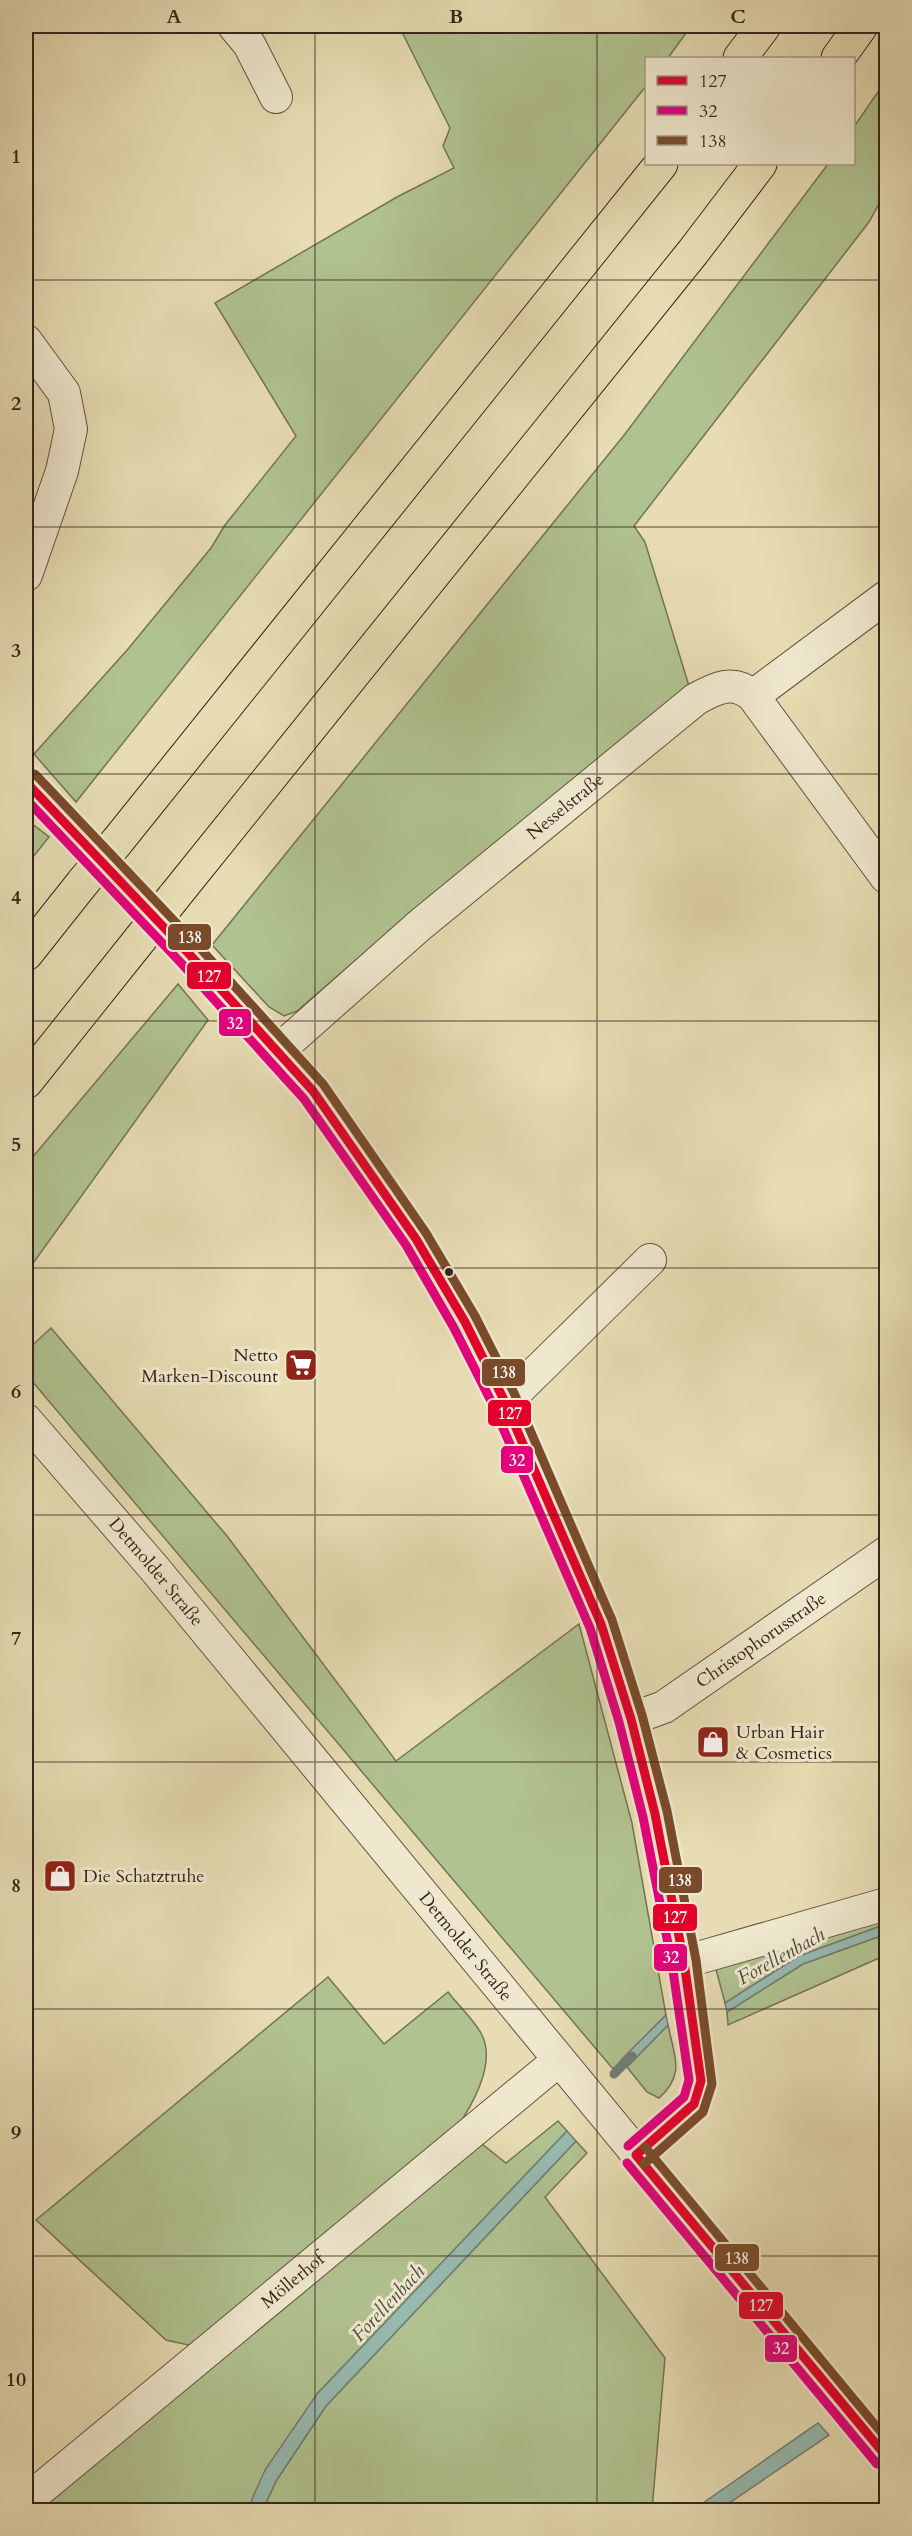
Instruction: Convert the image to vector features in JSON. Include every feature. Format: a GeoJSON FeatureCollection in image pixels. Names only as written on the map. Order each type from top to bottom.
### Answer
{"type":"FeatureCollection","features":[{"type":"Feature","properties":{"kind":"highway"},"geometry":{"type":"LineString","coordinates":[[741,57],[764,26]]}},
{"type":"Feature","properties":{"kind":"highway"},"geometry":{"type":"LineString","coordinates":[[839,57],[861,26]]}},
{"type":"Feature","properties":{"kind":"highway"},"geometry":{"type":"LineString","coordinates":[[26,954],[660,165]]}},
{"type":"Feature","properties":{"kind":"highway"},"geometry":{"type":"LineString","coordinates":[[26,1082],[686,261],[759,165]]}},
{"type":"Feature","properties":{"kind":"street"},"geometry":{"type":"LineString","coordinates":[[234,26],[249,45],[276,97]]}},
{"type":"Feature","properties":{"kind":"street"},"geometry":{"type":"LineString","coordinates":[[26,341],[64,393],[71,429],[62,471],[26,574]]}},
{"type":"Feature","properties":{"kind":"street"},"geometry":{"type":"LineString","coordinates":[[886,597],[753,696],[886,877]]}},
{"type":"Feature","properties":{"kind":"street","name":"Nesselstraße"},"geometry":{"type":"LineString","coordinates":[[279,1050],[420,926],[696,699],[714,689],[732,685],[744,688],[753,696]]}},
{"type":"Feature","properties":{"kind":"street"},"geometry":{"type":"LineString","coordinates":[[26,782],[279,1050],[345,1132],[405,1221],[465,1322],[503,1398],[601,1624],[632,1719],[655,1814],[684,1962],[701,2080],[694,2104],[636,2155]]}},
{"type":"Feature","properties":{"kind":"street"},"geometry":{"type":"LineString","coordinates":[[503,1398],[520,1388],[650,1260]]}},
{"type":"Feature","properties":{"kind":"street","name":"Detmolder Straße"},"geometry":{"type":"LineString","coordinates":[[31,1438],[154,1568],[886,2456]]}},
{"type":"Feature","properties":{"kind":"street","name":"Christophorusstraße"},"geometry":{"type":"LineString","coordinates":[[632,1719],[664,1707],[886,1553]]}},
{"type":"Feature","properties":{"kind":"street"},"geometry":{"type":"LineString","coordinates":[[684,1962],[886,1904]]}},
{"type":"Feature","properties":{"kind":"street","name":"Möllerhof"},"geometry":{"type":"LineString","coordinates":[[26,2501],[559,2060]]}},
{"type":"Feature","properties":{"kind":"green space"},"geometry":{"type":"Polygon","coordinates":[[[399,26],[691,26],[669,57],[645,57],[645,87],[76,802],[34,754],[128,649],[211,548],[225,525],[296,436],[215,303],[397,197],[454,168],[443,146],[450,128],[399,26]]]}},
{"type":"Feature","properties":{"kind":"green space"},"geometry":{"type":"Polygon","coordinates":[[[886,80],[886,191],[869,222],[634,526],[645,542],[689,686],[429,897],[297,1011],[284,1016],[269,1007],[212,945],[625,434],[827,165],[855,165],[855,126],[886,80]]]}},
{"type":"Feature","properties":{"kind":"green space"},"geometry":{"type":"Polygon","coordinates":[[[26,819],[49,837],[26,866],[26,819]]]}},
{"type":"Feature","properties":{"kind":"green space"},"geometry":{"type":"Polygon","coordinates":[[[178,984],[208,1020],[26,1273],[26,1165],[178,984]]]}},
{"type":"Feature","properties":{"kind":"green space"},"geometry":{"type":"Polygon","coordinates":[[[51,1328],[227,1536],[396,1761],[579,1624],[632,1823],[666,2015],[613,2069],[26,1374],[26,1351],[51,1328]]]}},
{"type":"Feature","properties":{"kind":"green space"},"geometry":{"type":"Polygon","coordinates":[[[886,1911],[886,1924],[799,1956],[725,2003],[714,1962],[886,1911]]]}},
{"type":"Feature","properties":{"kind":"green space"},"geometry":{"type":"Polygon","coordinates":[[[886,1934],[886,1955],[728,2025],[727,2012],[803,1964],[886,1934]]]}},
{"type":"Feature","properties":{"kind":"green space"},"geometry":{"type":"Polygon","coordinates":[[[328,1977],[384,2044],[448,1992],[478,2028],[485,2044],[485,2069],[477,2094],[458,2126],[193,2346],[166,2340],[36,2220],[328,1977]]]}},
{"type":"Feature","properties":{"kind":"green space"},"geometry":{"type":"Polygon","coordinates":[[[668,2025],[675,2055],[675,2073],[673,2081],[659,2098],[647,2092],[627,2067],[668,2025]]]}},
{"type":"Feature","properties":{"kind":"green space"},"geometry":{"type":"Polygon","coordinates":[[[558,2121],[567,2131],[317,2394],[251,2505],[252,2510],[56,2508],[34,2510],[482,2144],[506,2163],[558,2121]]]}},
{"type":"Feature","properties":{"kind":"green space"},"geometry":{"type":"Polygon","coordinates":[[[576,2141],[587,2153],[545,2197],[665,2358],[652,2510],[270,2510],[265,2505],[276,2481],[326,2406],[576,2141]]]}},
{"type":"Feature","properties":{"kind":"water"},"geometry":{"type":"Polygon","coordinates":[[[886,1924],[886,1934],[803,1964],[727,2012],[725,2003],[799,1956],[886,1924]]]}},
{"type":"Feature","properties":{"kind":"water"},"geometry":{"type":"Polygon","coordinates":[[[666,2015],[668,2025],[627,2067],[621,2060],[666,2015]]]}},
{"type":"Feature","properties":{"kind":"water"},"geometry":{"type":"Polygon","coordinates":[[[567,2131],[576,2141],[326,2406],[276,2481],[265,2505],[270,2510],[252,2510],[252,2499],[265,2470],[317,2394],[567,2131]]]}},
{"type":"Feature","properties":{"kind":"water"},"geometry":{"type":"Polygon","coordinates":[[[818,2423],[829,2435],[719,2510],[693,2510],[818,2423]]]}},
{"type":"Feature","properties":{"kind":"waterway","name":"Forellenbach"},"geometry":{"type":"LineString","coordinates":[[614,2074],[632,2056]]}},
{"type":"Feature","properties":{"kind":"transit line","name":"138"},"geometry":{"type":"LineString","coordinates":[[35,774],[200,948],[323,1084],[426,1233],[475,1316],[514,1393],[612,1620],[642,1715],[667,1811],[696,1960],[712,2084],[703,2112],[644,2164]]}},
{"type":"Feature","properties":{"kind":"transit line","name":"127"},"geometry":{"type":"LineString","coordinates":[[26,782],[191,956],[313,1091],[416,1239],[465,1322],[503,1398],[601,1624],[631,1719],[655,1814],[684,1962],[701,2081],[694,2104],[636,2155]]}},
{"type":"Feature","properties":{"kind":"transit line","name":"32"},"geometry":{"type":"LineString","coordinates":[[26,799],[182,964],[304,1099],[406,1245],[454,1328],[492,1403],[590,1628],[619,1722],[643,1817],[672,1964],[689,2080],[684,2097],[628,2146]]}},
{"type":"Feature","properties":{"kind":"transit line","name":"138"},"geometry":{"type":"LineString","coordinates":[[645,2147],[886,2438]]}},
{"type":"Feature","properties":{"kind":"transit line","name":"127"},"geometry":{"type":"LineString","coordinates":[[636,2155],[886,2456]]}},
{"type":"Feature","properties":{"kind":"transit line","name":"32"},"geometry":{"type":"LineString","coordinates":[[627,2163],[877,2464]]}},
{"type":"Feature","properties":{"kind":"place","name":"Netto Marken-Discount"},"geometry":{"type":"Point","coordinates":[301,1365]}},
{"type":"Feature","properties":{"kind":"place","name":"Urban Hair & Cosmetics"},"geometry":{"type":"Point","coordinates":[713,1742]}},
{"type":"Feature","properties":{"kind":"place","name":"Die Schatztruhe"},"geometry":{"type":"Point","coordinates":[60,1876]}}]}
